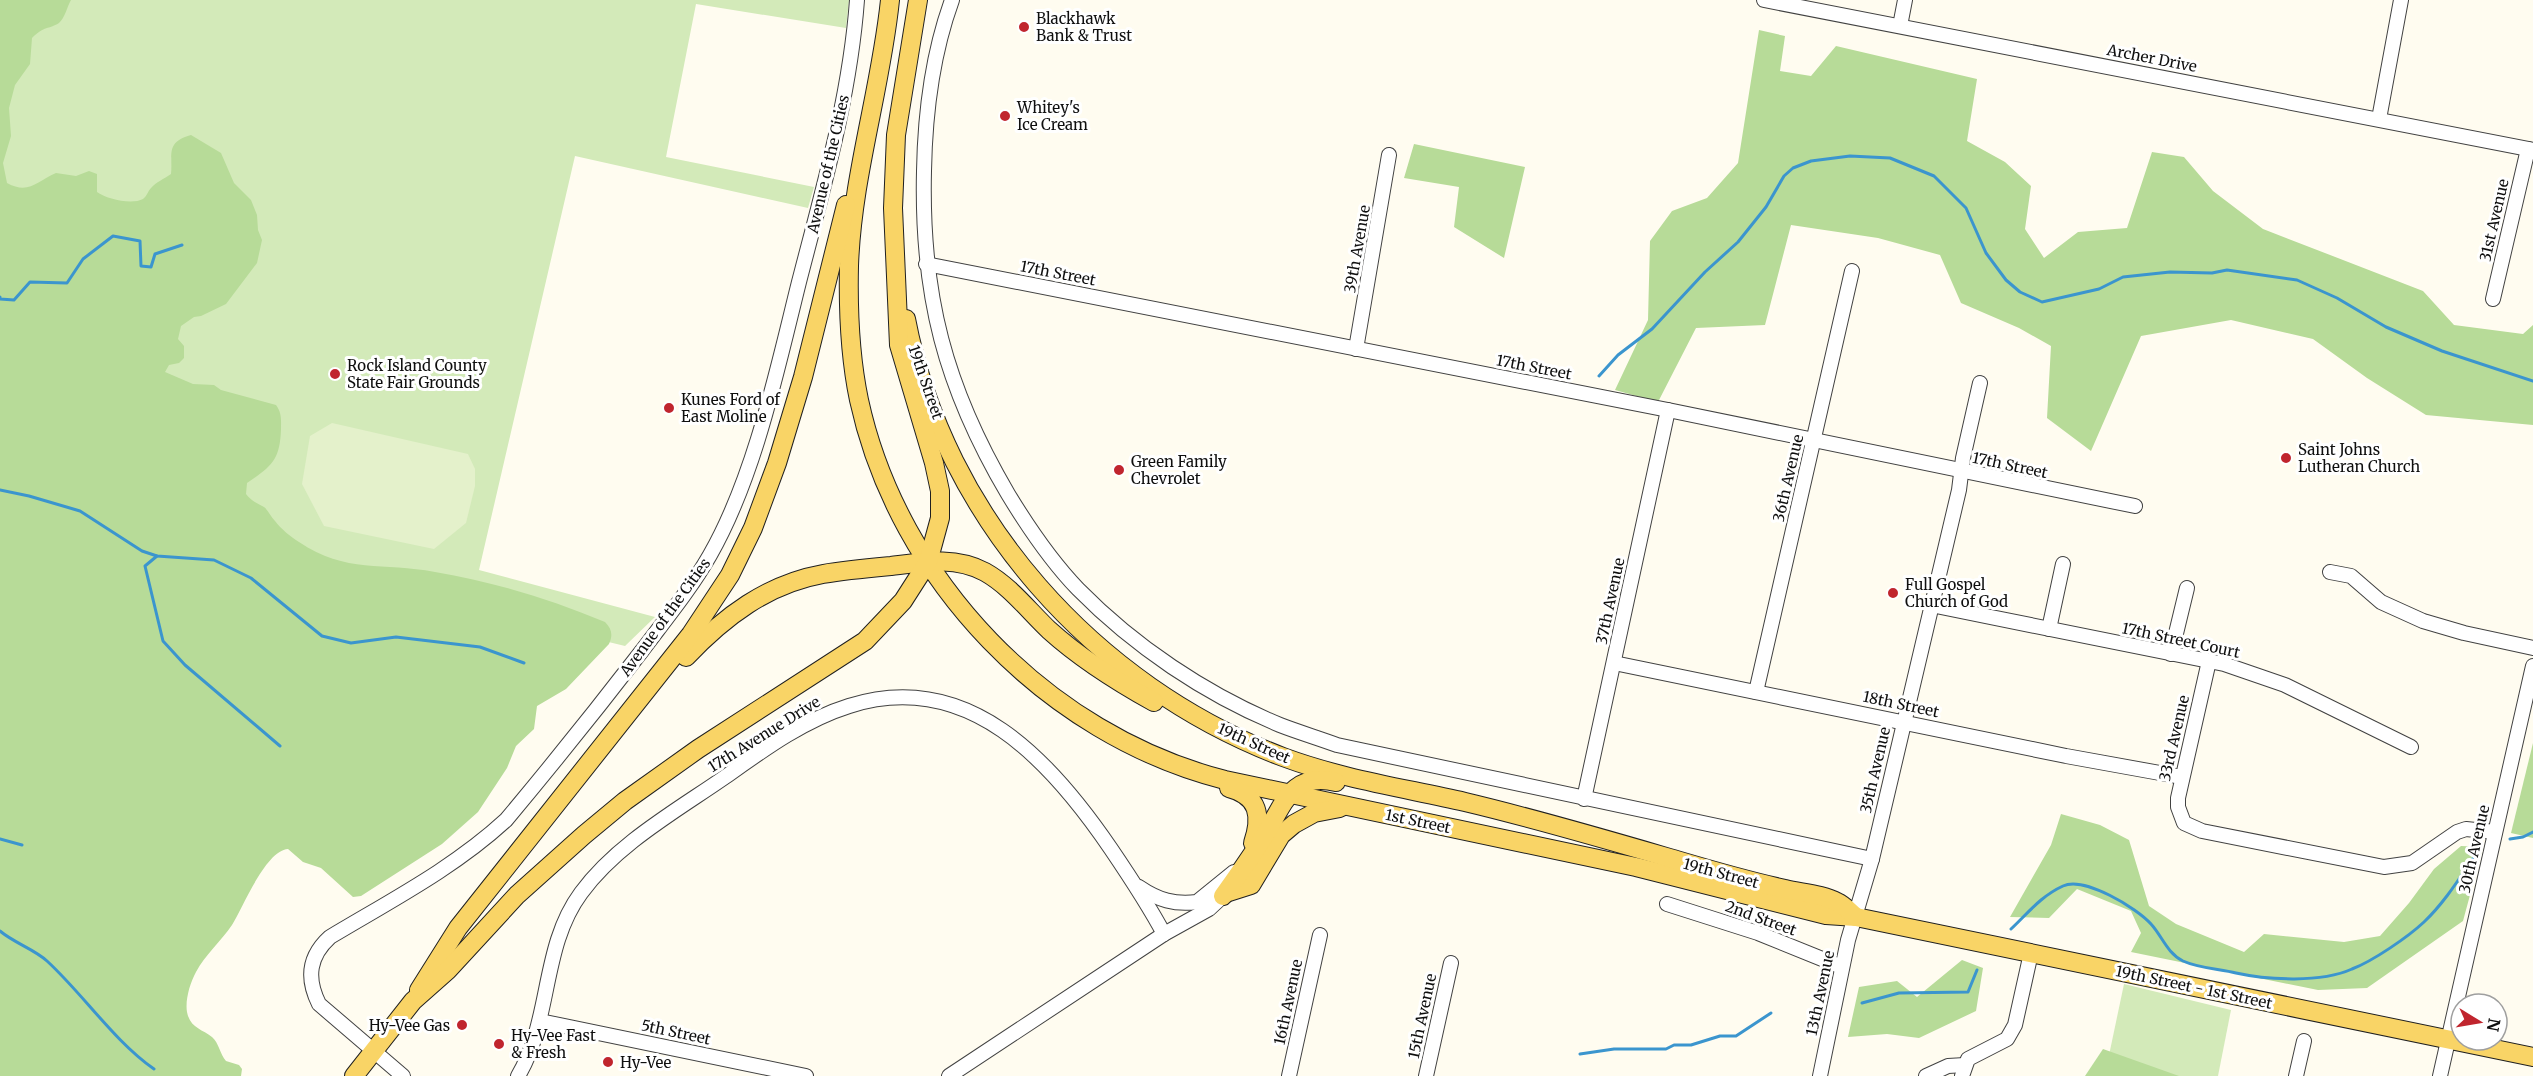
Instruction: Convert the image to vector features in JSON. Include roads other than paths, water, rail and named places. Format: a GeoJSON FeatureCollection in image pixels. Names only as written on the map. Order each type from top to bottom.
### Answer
{"type":"FeatureCollection","features":[{"type":"Feature","properties":{"kind":"main road","name":"Avenue of the Cities"},"geometry":{"type":"LineString","coordinates":[[354,1076],[413,1001],[458,928],[702,619],[730,575],[765,497],[803,377],[845,207],[889,0]]}},
{"type":"Feature","properties":{"kind":"main road"},"geometry":{"type":"LineString","coordinates":[[889,0],[855,205],[849,265],[849,310],[853,358],[863,417],[894,501],[928,561]]}},
{"type":"Feature","properties":{"kind":"main road","name":"Avenue of the Cities"},"geometry":{"type":"LineString","coordinates":[[413,1001],[448,970],[517,896],[625,801],[698,749],[865,641],[903,601],[928,561],[940,518],[940,491],[899,345],[893,208],[894,153],[918,0]]}},
{"type":"Feature","properties":{"kind":"main road"},"geometry":{"type":"LineString","coordinates":[[904,82],[926,0]]}},
{"type":"Feature","properties":{"kind":"main road","name":"19th Street"},"geometry":{"type":"LineString","coordinates":[[897,261],[909,330],[929,400],[957,464],[1002,540],[1036,583],[1098,647],[1136,677],[1173,702],[1236,736],[1269,751],[1336,774],[1564,826],[1726,875],[1837,902],[1856,917]]}},
{"type":"Feature","properties":{"kind":"main road","name":"Avenue of the Cities"},"geometry":{"type":"LineString","coordinates":[[590,762],[656,693],[699,643],[727,617],[746,604],[782,586],[823,574],[928,561],[966,564],[986,573],[1008,590],[1049,629],[1107,676],[1165,708],[1236,736]]}},
{"type":"Feature","properties":{"kind":"main road","name":"1st Street"},"geometry":{"type":"LineString","coordinates":[[928,561],[972,621],[1008,659],[1049,693],[1092,722],[1162,758],[1206,775],[1636,867],[1826,915],[1856,917]]}},
{"type":"Feature","properties":{"kind":"main road"},"geometry":{"type":"LineString","coordinates":[[1049,693],[1067,712],[1118,745],[1173,771],[1237,790],[1248,796],[1258,816],[1256,833],[1245,864]]}},
{"type":"Feature","properties":{"kind":"main road"},"geometry":{"type":"LineString","coordinates":[[1226,894],[1246,880],[1255,868],[1288,808],[1290,794],[1287,770],[1269,751]]}},
{"type":"Feature","properties":{"kind":"main road"},"geometry":{"type":"LineString","coordinates":[[1226,894],[1282,802],[1305,782],[1320,779],[1402,797],[1491,808]]}},
{"type":"Feature","properties":{"kind":"main road"},"geometry":{"type":"LineString","coordinates":[[1226,894],[1251,885],[1281,835],[1294,824],[1329,808],[1350,807]]}},
{"type":"Feature","properties":{"kind":"main road","name":"19th Street - 1st Street"},"geometry":{"type":"LineString","coordinates":[[1856,917],[2533,1057]]}},
{"type":"Feature","properties":{"kind":"street","name":"Avenue of the Cities"},"geometry":{"type":"LineString","coordinates":[[373,1050],[324,1010],[314,994],[310,974],[311,964],[320,946],[330,936],[454,861],[506,820],[686,593],[710,555],[730,515],[753,450],[778,363],[832,154],[853,42],[857,0]]}},
{"type":"Feature","properties":{"kind":"street"},"geometry":{"type":"LineString","coordinates":[[926,264],[923,203],[926,120],[936,51],[952,0]]}},
{"type":"Feature","properties":{"kind":"street","name":"Archer Drive"},"geometry":{"type":"LineString","coordinates":[[1764,0],[2530,149]]}},
{"type":"Feature","properties":{"kind":"street"},"geometry":{"type":"LineString","coordinates":[[1900,26],[1905,0]]}},
{"type":"Feature","properties":{"kind":"street"},"geometry":{"type":"LineString","coordinates":[[2379,119],[2401,0]]}},
{"type":"Feature","properties":{"kind":"street","name":"31st Avenue"},"geometry":{"type":"LineString","coordinates":[[2493,299],[2530,149]]}},
{"type":"Feature","properties":{"kind":"street","name":"39th Avenue"},"geometry":{"type":"LineString","coordinates":[[1356,349],[1389,155]]}},
{"type":"Feature","properties":{"kind":"street","name":"17th Street"},"geometry":{"type":"LineString","coordinates":[[926,264],[1668,410],[2135,506]]}},
{"type":"Feature","properties":{"kind":"street","name":"19th Street"},"geometry":{"type":"LineString","coordinates":[[926,264],[931,297],[949,370],[982,450],[1029,528],[1077,588],[1124,630],[1196,682],[1279,724],[1337,745],[1872,859]]}},
{"type":"Feature","properties":{"kind":"street","name":"36th Avenue"},"geometry":{"type":"LineString","coordinates":[[1756,692],[1852,271]]}},
{"type":"Feature","properties":{"kind":"street","name":"35th Avenue"},"geometry":{"type":"LineString","coordinates":[[1856,917],[1872,859],[1931,606],[1980,384]]}},
{"type":"Feature","properties":{"kind":"street","name":"37th Avenue"},"geometry":{"type":"LineString","coordinates":[[1584,799],[1668,410]]}},
{"type":"Feature","properties":{"kind":"street"},"geometry":{"type":"LineString","coordinates":[[2049,629],[2063,564]]}},
{"type":"Feature","properties":{"kind":"street"},"geometry":{"type":"LineString","coordinates":[[2330,572],[2351,576],[2381,602],[2423,621],[2464,633],[2533,648]]}},
{"type":"Feature","properties":{"kind":"street"},"geometry":{"type":"LineString","coordinates":[[2171,654],[2187,588]]}},
{"type":"Feature","properties":{"kind":"street","name":"17th Street Court"},"geometry":{"type":"LineString","coordinates":[[1931,606],[2209,661],[2259,675],[2285,685],[2411,747]]}},
{"type":"Feature","properties":{"kind":"street","name":"33rd Avenue"},"geometry":{"type":"LineString","coordinates":[[2209,661],[2182,777],[2178,807],[2184,823],[2202,831],[2385,867],[2412,862],[2457,831],[2495,832]]}},
{"type":"Feature","properties":{"kind":"street","name":"18th Street"},"geometry":{"type":"LineString","coordinates":[[1614,663],[2066,756],[2182,777]]}},
{"type":"Feature","properties":{"kind":"street","name":"30th Avenue"},"geometry":{"type":"LineString","coordinates":[[2440,1076],[2495,832],[2531,688],[2533,666]]}},
{"type":"Feature","properties":{"kind":"street","name":"17th Avenue Drive"},"geometry":{"type":"LineString","coordinates":[[518,1076],[528,1058],[540,1021],[559,936],[574,904],[590,882],[618,854],[654,826],[755,756],[817,718],[851,705],[893,699],[933,700],[968,711],[1000,727],[1042,761],[1066,787],[1133,882],[1164,934]]}},
{"type":"Feature","properties":{"kind":"street"},"geometry":{"type":"LineString","coordinates":[[1133,882],[1149,894],[1172,903],[1197,902],[1245,864]]}},
{"type":"Feature","properties":{"kind":"street"},"geometry":{"type":"LineString","coordinates":[[949,1076],[1164,934],[1209,909],[1226,894]]}},
{"type":"Feature","properties":{"kind":"street","name":"2nd Street"},"geometry":{"type":"LineString","coordinates":[[1667,904],[1758,933],[1842,967]]}},
{"type":"Feature","properties":{"kind":"street","name":"13th Avenue"},"geometry":{"type":"LineString","coordinates":[[1820,1076],[1848,940],[1856,917]]}},
{"type":"Feature","properties":{"kind":"street","name":"16th Avenue"},"geometry":{"type":"LineString","coordinates":[[1288,1076],[1320,935]]}},
{"type":"Feature","properties":{"kind":"street"},"geometry":{"type":"LineString","coordinates":[[1926,1076],[1948,1066],[1963,1070],[1975,1055],[2007,1039],[2014,1025],[2031,952]]}},
{"type":"Feature","properties":{"kind":"street","name":"15th Avenue"},"geometry":{"type":"LineString","coordinates":[[1426,1076],[1451,963]]}},
{"type":"Feature","properties":{"kind":"street","name":"5th Street"},"geometry":{"type":"LineString","coordinates":[[540,1021],[806,1076]]}},
{"type":"Feature","properties":{"kind":"street"},"geometry":{"type":"LineString","coordinates":[[2296,1076],[2304,1041]]}},
{"type":"Feature","properties":{"kind":"street"},"geometry":{"type":"LineString","coordinates":[[373,1050],[403,1076]]}},
{"type":"Feature","properties":{"kind":"waterway"},"geometry":{"type":"LineString","coordinates":[[1599,376],[1618,355],[1652,329],[1705,272],[1738,242],[1766,207],[1784,176],[1793,168],[1811,161],[1850,156],[1890,158],[1934,176],[1966,208],[1986,253],[2006,280],[2020,292],[2042,302],[2099,289],[2123,277],[2170,272],[2212,273],[2227,270],[2297,280],[2337,298],[2386,327],[2442,351],[2533,381]]}},
{"type":"Feature","properties":{"kind":"waterway"},"geometry":{"type":"LineString","coordinates":[[0,297],[0,299],[14,300],[30,282],[67,283],[83,259],[113,236],[140,241],[141,266],[151,267],[155,254],[182,245]]}},
{"type":"Feature","properties":{"kind":"waterway"},"geometry":{"type":"LineString","coordinates":[[0,490],[80,511],[142,551],[157,556],[214,560],[251,578],[322,636],[351,643],[396,637],[480,647],[524,663]]}},
{"type":"Feature","properties":{"kind":"waterway"},"geometry":{"type":"LineString","coordinates":[[157,556],[145,566],[163,641],[185,665],[280,746]]}},
{"type":"Feature","properties":{"kind":"waterway"},"geometry":{"type":"LineString","coordinates":[[2510,839],[2523,837],[2533,832]]}},
{"type":"Feature","properties":{"kind":"waterway"},"geometry":{"type":"LineString","coordinates":[[0,839],[22,845]]}},
{"type":"Feature","properties":{"kind":"waterway"},"geometry":{"type":"LineString","coordinates":[[2011,929],[2035,905],[2055,890],[2072,884],[2084,885],[2110,895],[2144,917],[2173,954],[2183,961],[2263,977],[2294,979],[2325,977],[2352,969],[2370,960],[2417,928],[2445,899],[2474,857]]}},
{"type":"Feature","properties":{"kind":"waterway"},"geometry":{"type":"LineString","coordinates":[[0,931],[47,961],[125,1045],[154,1069]]}},
{"type":"Feature","properties":{"kind":"waterway"},"geometry":{"type":"LineString","coordinates":[[1862,1003],[1899,993],[1968,992],[1977,970]]}},
{"type":"Feature","properties":{"kind":"waterway"},"geometry":{"type":"LineString","coordinates":[[1580,1054],[1614,1049],[1666,1049],[1674,1045],[1691,1045],[1720,1036],[1736,1036],[1771,1013]]}},
{"type":"Feature","properties":{"kind":"place","name":"Blackhawk Bank & Trust"},"geometry":{"type":"Point","coordinates":[1024,27]}},
{"type":"Feature","properties":{"kind":"place","name":"Whitey's Ice Cream"},"geometry":{"type":"Point","coordinates":[1005,116]}},
{"type":"Feature","properties":{"kind":"place","name":"Rock Island County State Fair Grounds"},"geometry":{"type":"Point","coordinates":[335,374]}},
{"type":"Feature","properties":{"kind":"place","name":"Kunes Ford of East Moline"},"geometry":{"type":"Point","coordinates":[669,408]}},
{"type":"Feature","properties":{"kind":"place","name":"Saint Johns Lutheran Church"},"geometry":{"type":"Point","coordinates":[2286,458]}},
{"type":"Feature","properties":{"kind":"place","name":"Green Family Chevrolet"},"geometry":{"type":"Point","coordinates":[1119,470]}},
{"type":"Feature","properties":{"kind":"place","name":"Full Gospel Church of God"},"geometry":{"type":"Point","coordinates":[1893,593]}},
{"type":"Feature","properties":{"kind":"place","name":"Hy-Vee Gas"},"geometry":{"type":"Point","coordinates":[462,1025]}},
{"type":"Feature","properties":{"kind":"place","name":"Hy-Vee Fast & Fresh"},"geometry":{"type":"Point","coordinates":[499,1044]}},
{"type":"Feature","properties":{"kind":"place","name":"Hy-Vee"},"geometry":{"type":"Point","coordinates":[608,1062]}}]}
